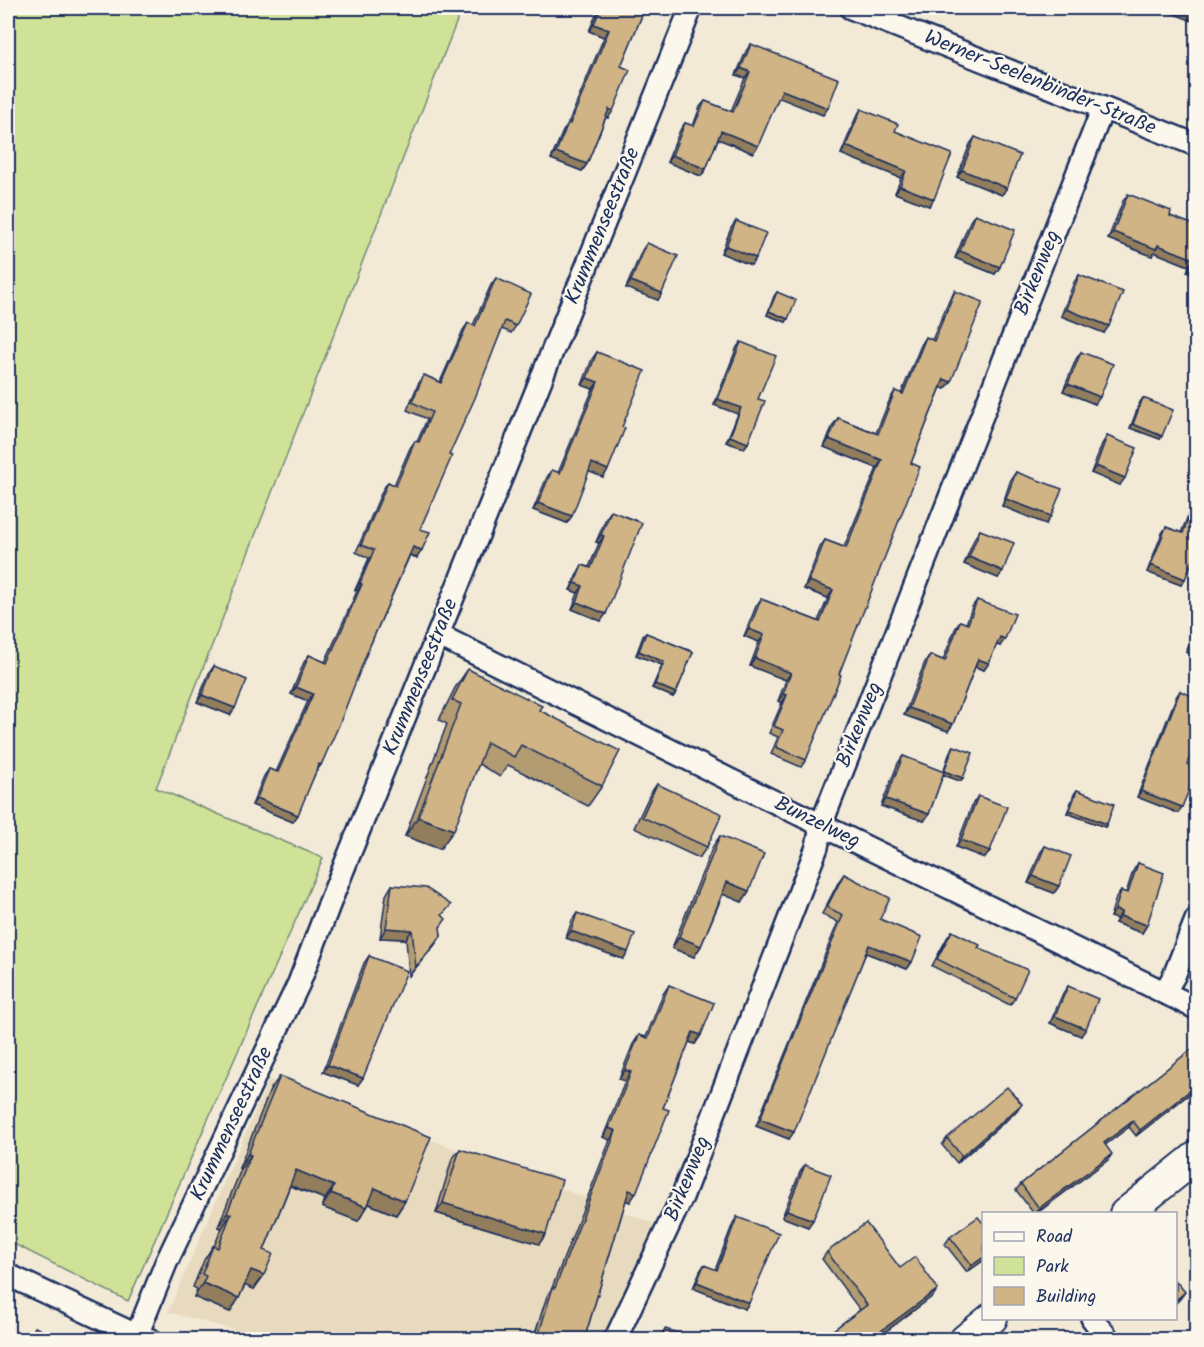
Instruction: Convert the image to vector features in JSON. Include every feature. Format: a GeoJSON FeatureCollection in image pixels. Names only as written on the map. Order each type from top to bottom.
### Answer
{"type":"FeatureCollection","features":[{"type":"Feature","properties":{"kind":"main road"},"geometry":{"type":"LineString","coordinates":[[1128,1212],[1197,1157]]}},
{"type":"Feature","properties":{"kind":"main road"},"geometry":{"type":"LineString","coordinates":[[965,1340],[990,1320]]}},
{"type":"Feature","properties":{"kind":"street"},"geometry":{"type":"LineString","coordinates":[[688,15],[701,8]]}},
{"type":"Feature","properties":{"kind":"street","name":"Werner-Seelenbinder-Straße"},"geometry":{"type":"LineString","coordinates":[[851,8],[1197,145]]}},
{"type":"Feature","properties":{"kind":"street","name":"Krummenseestraße"},"geometry":{"type":"LineString","coordinates":[[141,1338],[166,1263],[299,983],[688,15]]}},
{"type":"Feature","properties":{"kind":"street","name":"Birkenweg"},"geometry":{"type":"LineString","coordinates":[[615,1340],[682,1197],[817,847],[820,825],[1103,108]]}},
{"type":"Feature","properties":{"kind":"street","name":"Bunzelweg"},"geometry":{"type":"LineString","coordinates":[[438,635],[820,825],[1197,1008]]}},
{"type":"Feature","properties":{"kind":"street"},"geometry":{"type":"LineString","coordinates":[[1164,993],[1174,976],[1197,920]]}},
{"type":"Feature","properties":{"kind":"street"},"geometry":{"type":"LineString","coordinates":[[8,1275],[141,1338]]}},
{"type":"Feature","properties":{"kind":"street"},"geometry":{"type":"LineString","coordinates":[[1094,1320],[1109,1340]]}},
{"type":"Feature","properties":{"kind":"shaded area"},"geometry":{"type":"Polygon","coordinates":[[[269,1079],[674,1231],[630,1339],[268,1339],[168,1312],[269,1079]]]}},
{"type":"Feature","properties":{"kind":"green space"},"geometry":{"type":"Polygon","coordinates":[[[8,8],[462,8],[156,788],[323,858],[128,1301],[8,1241],[8,8]]]}},
{"type":"Feature","properties":{"kind":"building"},"geometry":{"type":"Polygon","coordinates":[[[601,8],[645,8],[621,66],[630,70],[613,111],[609,109],[587,164],[556,152],[609,30],[594,24],[601,8]]]}},
{"type":"Feature","properties":{"kind":"building"},"geometry":{"type":"Polygon","coordinates":[[[1181,8],[1197,8],[1197,14],[1181,8]]]}},
{"type":"Feature","properties":{"kind":"building"},"geometry":{"type":"Polygon","coordinates":[[[751,44],[839,79],[828,108],[782,90],[758,146],[721,131],[706,169],[672,155],[685,123],[694,126],[705,101],[733,112],[750,72],[741,68],[751,44]]]}},
{"type":"Feature","properties":{"kind":"building"},"geometry":{"type":"Polygon","coordinates":[[[861,109],[898,124],[895,131],[952,154],[934,199],[900,186],[906,171],[846,146],[861,109]]]}},
{"type":"Feature","properties":{"kind":"building"},"geometry":{"type":"Polygon","coordinates":[[[975,137],[1020,155],[1007,188],[962,170],[975,137]]]}},
{"type":"Feature","properties":{"kind":"building"},"geometry":{"type":"Polygon","coordinates":[[[1128,194],[1171,211],[1170,216],[1197,226],[1197,267],[1192,265],[1194,259],[1158,245],[1156,249],[1113,232],[1128,194]]]}},
{"type":"Feature","properties":{"kind":"building"},"geometry":{"type":"Polygon","coordinates":[[[975,214],[1015,230],[1000,267],[960,251],[975,214]]]}},
{"type":"Feature","properties":{"kind":"building"},"geometry":{"type":"Polygon","coordinates":[[[736,221],[766,233],[756,258],[726,246],[736,221]]]}},
{"type":"Feature","properties":{"kind":"building"},"geometry":{"type":"Polygon","coordinates":[[[647,243],[678,256],[662,293],[631,281],[647,243]]]}},
{"type":"Feature","properties":{"kind":"building"},"geometry":{"type":"Polygon","coordinates":[[[1079,275],[1123,292],[1109,326],[1066,309],[1079,275]]]}},
{"type":"Feature","properties":{"kind":"building"},"geometry":{"type":"Polygon","coordinates":[[[496,278],[531,294],[516,326],[505,321],[475,398],[449,455],[452,456],[420,529],[430,532],[422,550],[413,547],[368,650],[339,725],[321,765],[319,764],[298,815],[257,798],[269,769],[278,772],[313,694],[296,687],[309,655],[327,663],[362,584],[360,583],[374,550],[361,545],[388,482],[396,486],[415,441],[419,442],[432,412],[412,402],[424,375],[441,383],[468,323],[475,326],[496,278]]]}},
{"type":"Feature","properties":{"kind":"building"},"geometry":{"type":"Polygon","coordinates":[[[955,291],[983,302],[951,382],[944,379],[911,463],[920,467],[806,760],[776,747],[783,730],[774,726],[787,695],[783,694],[791,673],[755,658],[764,635],[749,629],[761,599],[820,622],[833,590],[809,581],[825,540],[846,548],[882,460],[829,439],[838,418],[878,434],[895,391],[903,394],[926,337],[934,341],[955,291]]]}},
{"type":"Feature","properties":{"kind":"building"},"geometry":{"type":"Polygon","coordinates":[[[777,292],[796,300],[788,319],[769,311],[777,292]]]}},
{"type":"Feature","properties":{"kind":"building"},"geometry":{"type":"Polygon","coordinates":[[[741,342],[776,356],[758,399],[765,401],[748,443],[730,436],[741,408],[718,399],[741,342]]]}},
{"type":"Feature","properties":{"kind":"building"},"geometry":{"type":"Polygon","coordinates":[[[597,352],[645,371],[622,427],[625,428],[608,470],[592,463],[572,516],[538,503],[552,470],[560,473],[598,382],[587,378],[597,352]]]}},
{"type":"Feature","properties":{"kind":"building"},"geometry":{"type":"Polygon","coordinates":[[[1081,352],[1113,364],[1100,397],[1068,384],[1081,352]]]}},
{"type":"Feature","properties":{"kind":"building"},"geometry":{"type":"Polygon","coordinates":[[[1143,398],[1173,410],[1162,436],[1133,424],[1143,398]]]}},
{"type":"Feature","properties":{"kind":"building"},"geometry":{"type":"Polygon","coordinates":[[[1107,436],[1137,448],[1125,478],[1096,466],[1107,436]]]}},
{"type":"Feature","properties":{"kind":"building"},"geometry":{"type":"Polygon","coordinates":[[[1016,472],[1062,489],[1051,516],[1006,499],[1016,472]]]}},
{"type":"Feature","properties":{"kind":"building"},"geometry":{"type":"Polygon","coordinates":[[[1195,501],[1197,502],[1197,551],[1185,579],[1151,565],[1166,527],[1183,533],[1195,501]]]}},
{"type":"Feature","properties":{"kind":"building"},"geometry":{"type":"Polygon","coordinates":[[[611,511],[642,523],[606,614],[577,602],[583,586],[575,583],[582,565],[591,568],[611,511]]]}},
{"type":"Feature","properties":{"kind":"building"},"geometry":{"type":"Polygon","coordinates":[[[980,530],[1014,543],[1003,571],[969,557],[980,530]]]}},
{"type":"Feature","properties":{"kind":"building"},"geometry":{"type":"Polygon","coordinates":[[[977,600],[1015,614],[1005,639],[1000,637],[989,663],[978,659],[953,724],[909,708],[930,655],[945,661],[960,621],[968,624],[977,600]]]}},
{"type":"Feature","properties":{"kind":"building"},"geometry":{"type":"Polygon","coordinates":[[[1197,630],[1197,647],[1191,644],[1197,630]]]}},
{"type":"Feature","properties":{"kind":"building"},"geometry":{"type":"Polygon","coordinates":[[[646,633],[693,652],[676,693],[655,684],[664,662],[639,651],[646,633]]]}},
{"type":"Feature","properties":{"kind":"building"},"geometry":{"type":"Polygon","coordinates":[[[214,666],[247,680],[235,708],[202,695],[214,666]]]}},
{"type":"Feature","properties":{"kind":"building"},"geometry":{"type":"Polygon","coordinates":[[[468,669],[542,706],[539,710],[620,751],[602,786],[521,745],[514,757],[487,742],[454,830],[418,817],[461,704],[452,700],[468,669]]]}},
{"type":"Feature","properties":{"kind":"building"},"geometry":{"type":"Polygon","coordinates":[[[1180,691],[1197,698],[1197,740],[1187,764],[1197,770],[1182,807],[1141,791],[1180,691]]]}},
{"type":"Feature","properties":{"kind":"building"},"geometry":{"type":"Polygon","coordinates":[[[954,746],[973,753],[963,778],[944,771],[954,746]]]}},
{"type":"Feature","properties":{"kind":"building"},"geometry":{"type":"Polygon","coordinates":[[[903,756],[944,772],[929,814],[886,799],[903,756]]]}},
{"type":"Feature","properties":{"kind":"building"},"geometry":{"type":"Polygon","coordinates":[[[657,784],[722,814],[707,847],[642,817],[657,784]]]}},
{"type":"Feature","properties":{"kind":"building"},"geometry":{"type":"Polygon","coordinates":[[[1077,790],[1114,804],[1107,824],[1070,810],[1077,790]]]}},
{"type":"Feature","properties":{"kind":"building"},"geometry":{"type":"Polygon","coordinates":[[[978,796],[1007,807],[990,851],[961,840],[978,796]]]}},
{"type":"Feature","properties":{"kind":"building"},"geometry":{"type":"Polygon","coordinates":[[[720,836],[764,854],[749,891],[727,882],[701,946],[679,937],[720,836]]]}},
{"type":"Feature","properties":{"kind":"building"},"geometry":{"type":"Polygon","coordinates":[[[1045,846],[1071,856],[1059,886],[1033,876],[1045,846]]]}},
{"type":"Feature","properties":{"kind":"building"},"geometry":{"type":"Polygon","coordinates":[[[1138,863],[1164,873],[1147,925],[1120,916],[1122,912],[1115,910],[1121,891],[1128,893],[1138,863]]]}},
{"type":"Feature","properties":{"kind":"building"},"geometry":{"type":"Polygon","coordinates":[[[844,874],[890,898],[880,919],[922,937],[912,962],[869,945],[794,1132],[760,1119],[843,915],[827,907],[844,874]]]}},
{"type":"Feature","properties":{"kind":"building"},"geometry":{"type":"Polygon","coordinates":[[[392,885],[426,888],[451,905],[442,915],[446,919],[440,927],[441,936],[416,967],[412,930],[386,928],[392,885]]]}},
{"type":"Feature","properties":{"kind":"building"},"geometry":{"type":"Polygon","coordinates":[[[577,913],[635,934],[628,952],[571,931],[577,913]]]}},
{"type":"Feature","properties":{"kind":"building"},"geometry":{"type":"Polygon","coordinates":[[[952,931],[980,945],[978,948],[1028,970],[1015,998],[937,959],[952,931]]]}},
{"type":"Feature","properties":{"kind":"building"},"geometry":{"type":"Polygon","coordinates":[[[369,956],[407,971],[363,1078],[328,1065],[369,956]]]}},
{"type":"Feature","properties":{"kind":"building"},"geometry":{"type":"Polygon","coordinates":[[[669,985],[714,1003],[701,1035],[693,1032],[663,1108],[669,1110],[636,1193],[629,1190],[584,1340],[537,1340],[553,1287],[555,1288],[616,1131],[609,1128],[631,1072],[625,1070],[639,1035],[648,1038],[669,985]]]}},
{"type":"Feature","properties":{"kind":"building"},"geometry":{"type":"Polygon","coordinates":[[[1068,986],[1098,999],[1086,1029],[1055,1016],[1068,986]]]}},
{"type":"Feature","properties":{"kind":"building"},"geometry":{"type":"Polygon","coordinates":[[[1197,1045],[1197,1090],[1192,1089],[1140,1130],[1133,1121],[1104,1143],[1112,1154],[1039,1208],[1021,1184],[1197,1045]]]}},
{"type":"Feature","properties":{"kind":"building"},"geometry":{"type":"Polygon","coordinates":[[[280,1076],[431,1137],[405,1201],[375,1188],[367,1207],[331,1193],[334,1186],[296,1170],[264,1250],[273,1254],[264,1275],[251,1270],[239,1298],[203,1283],[206,1276],[202,1274],[213,1246],[218,1248],[231,1214],[227,1213],[251,1155],[248,1154],[280,1076]]]}},
{"type":"Feature","properties":{"kind":"building"},"geometry":{"type":"Polygon","coordinates":[[[1007,1087],[1022,1104],[962,1156],[947,1138],[1007,1087]]]}},
{"type":"Feature","properties":{"kind":"building"},"geometry":{"type":"Polygon","coordinates":[[[460,1149],[562,1180],[546,1234],[443,1203],[460,1149]]]}},
{"type":"Feature","properties":{"kind":"building"},"geometry":{"type":"Polygon","coordinates":[[[805,1165],[831,1175],[813,1220],[787,1210],[805,1165]]]}},
{"type":"Feature","properties":{"kind":"building"},"geometry":{"type":"Polygon","coordinates":[[[737,1217],[779,1233],[749,1303],[697,1282],[704,1265],[717,1270],[737,1217]]]}},
{"type":"Feature","properties":{"kind":"building"},"geometry":{"type":"Polygon","coordinates":[[[978,1217],[982,1222],[982,1258],[972,1265],[950,1237],[978,1217]]]}},
{"type":"Feature","properties":{"kind":"building"},"geometry":{"type":"Polygon","coordinates":[[[866,1223],[900,1268],[915,1257],[938,1289],[874,1336],[876,1340],[832,1340],[828,1334],[867,1305],[827,1252],[866,1223]]]}},
{"type":"Feature","properties":{"kind":"building"},"geometry":{"type":"Polygon","coordinates":[[[1177,1282],[1185,1292],[1177,1299],[1177,1282]]]}},
{"type":"Feature","properties":{"kind":"building"},"geometry":{"type":"Polygon","coordinates":[[[35,1327],[63,1340],[29,1340],[35,1327]]]}},
{"type":"Feature","properties":{"kind":"building"},"geometry":{"type":"Polygon","coordinates":[[[665,1329],[692,1337],[691,1340],[662,1340],[665,1329]]]}}]}
